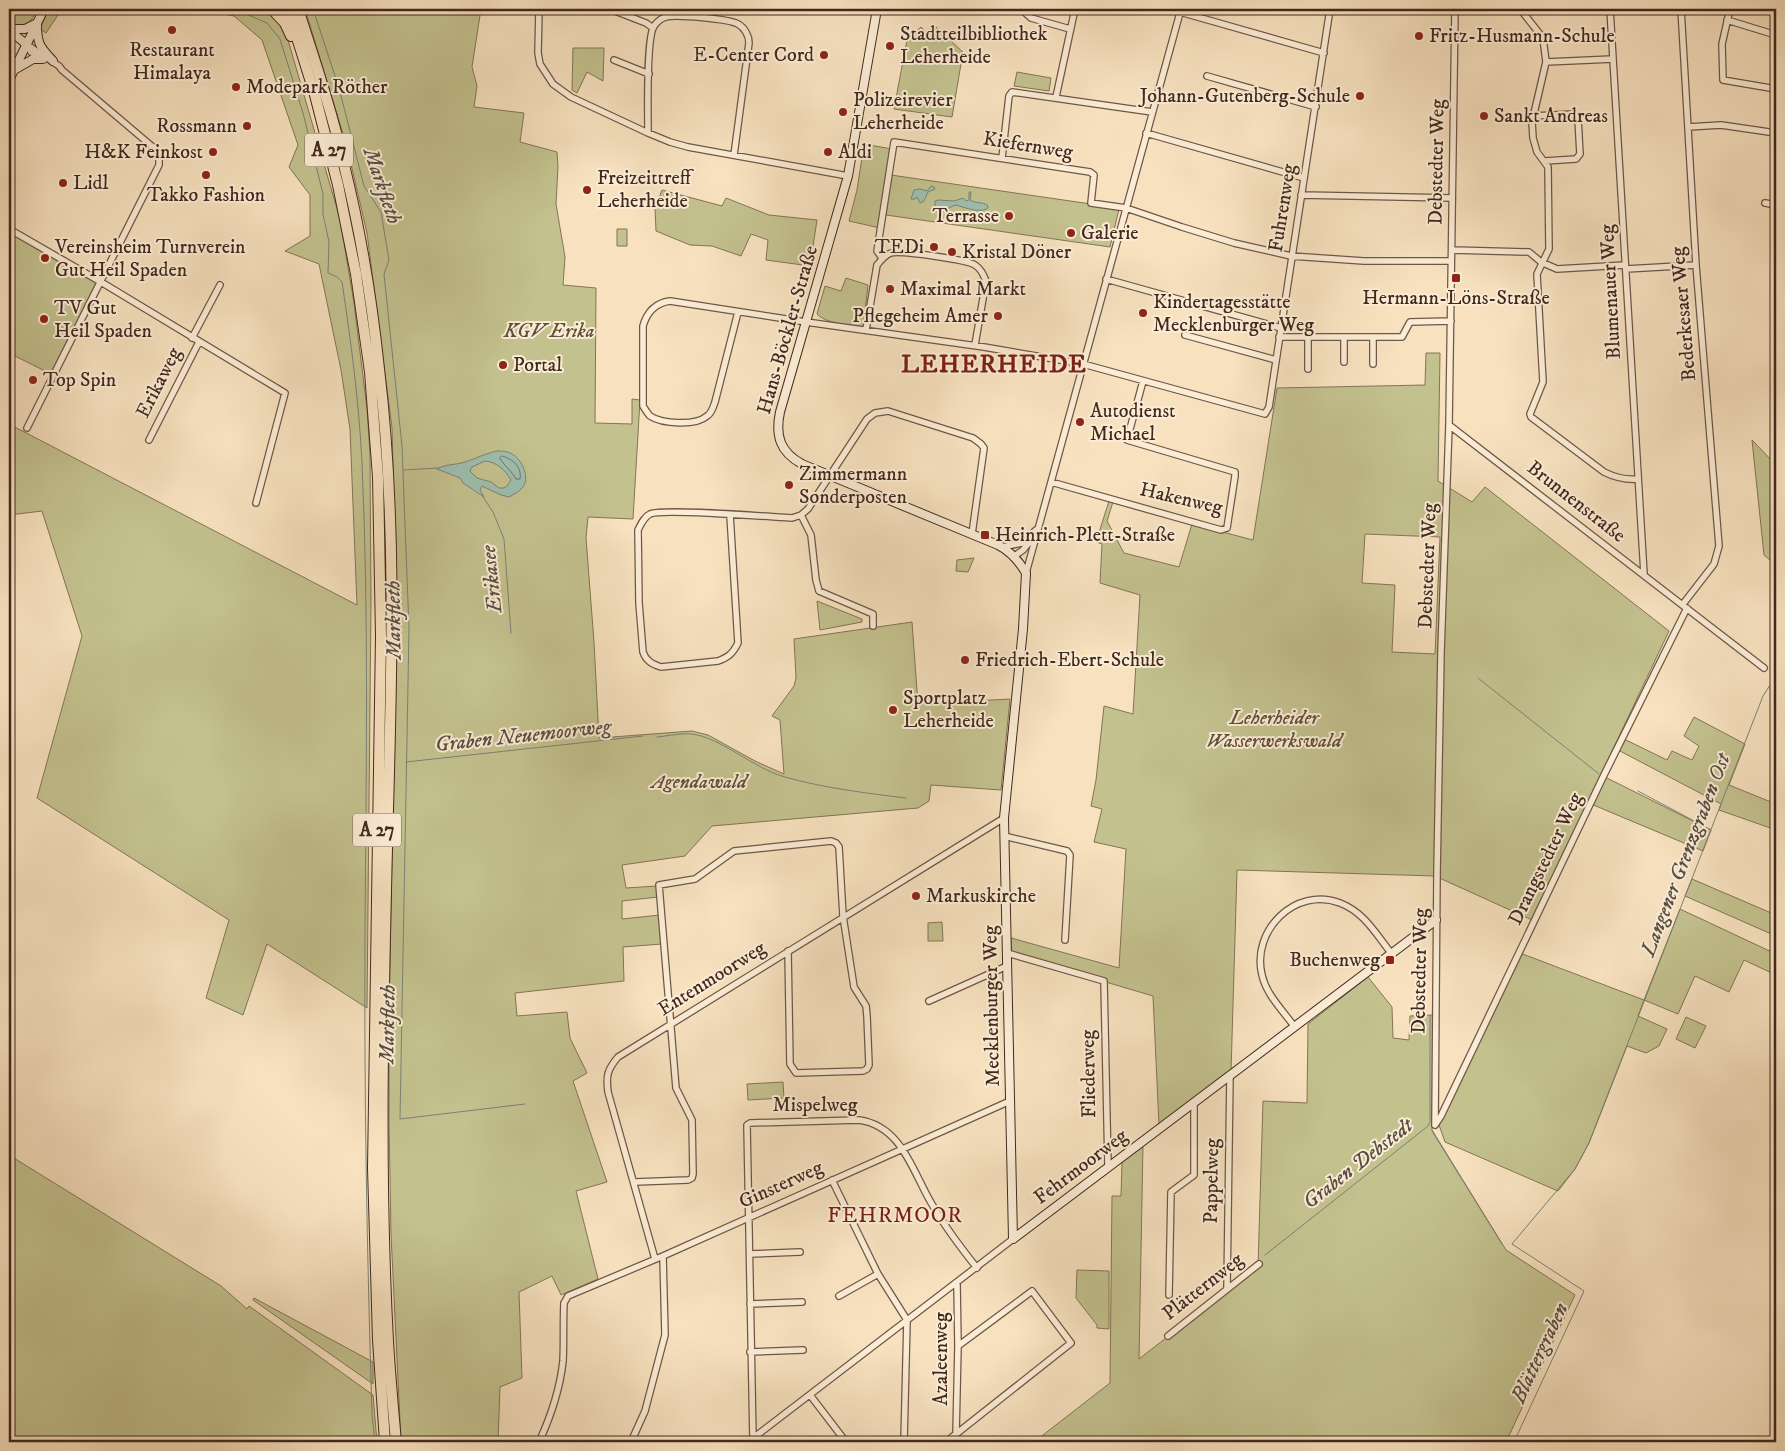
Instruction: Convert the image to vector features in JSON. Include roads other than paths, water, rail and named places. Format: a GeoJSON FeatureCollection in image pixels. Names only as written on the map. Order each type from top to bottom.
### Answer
{"type":"FeatureCollection","features":[{"type":"Feature","properties":{"kind":"highway"},"geometry":{"type":"LineString","coordinates":[[272,9],[280,16],[289,29],[304,74],[312,82]]}},
{"type":"Feature","properties":{"kind":"highway","name":"A 27"},"geometry":{"type":"LineString","coordinates":[[288,9],[312,82],[338,186],[356,274],[370,372],[378,477],[381,636],[374,998],[373,1168],[378,1340],[385,1442]]}},
{"type":"Feature","properties":{"kind":"highway","name":"A 27"},"geometry":{"type":"LineString","coordinates":[[298,9],[324,91],[345,168],[362,254],[380,369],[388,472],[391,635],[384,986],[383,1172],[388,1340],[396,1442]]}},
{"type":"Feature","properties":{"kind":"street"},"geometry":{"type":"LineString","coordinates":[[9,80],[44,9]]}},
{"type":"Feature","properties":{"kind":"street"},"geometry":{"type":"LineString","coordinates":[[539,9],[538,53],[540,64],[553,84],[572,97],[670,142],[688,147],[848,176]]}},
{"type":"Feature","properties":{"kind":"street","name":"Hans-Böckler-Straße"},"geometry":{"type":"LineString","coordinates":[[877,9],[848,176],[780,412],[778,433],[781,443],[790,456],[802,464],[1002,547],[1014,556],[1026,572]]}},
{"type":"Feature","properties":{"kind":"street"},"geometry":{"type":"LineString","coordinates":[[1021,9],[1031,18],[1070,29]]}},
{"type":"Feature","properties":{"kind":"street"},"geometry":{"type":"LineString","coordinates":[[1056,97],[1075,9]]}},
{"type":"Feature","properties":{"kind":"street","name":"Fuhrenweg"},"geometry":{"type":"LineString","coordinates":[[1143,381],[1261,414],[1266,413],[1269,407],[1330,9]]}},
{"type":"Feature","properties":{"kind":"street","name":"Debstedter Weg"},"geometry":{"type":"LineString","coordinates":[[1435,1125],[1436,920],[1441,652],[1449,425],[1455,9]]}},
{"type":"Feature","properties":{"kind":"street"},"geometry":{"type":"LineString","coordinates":[[1520,9],[1543,38],[1546,62],[1533,116],[1533,138],[1537,152],[1548,167],[1549,249],[1541,262],[1537,274],[1542,382],[1531,411],[1531,417],[1604,472],[1626,480],[1638,480]]}},
{"type":"Feature","properties":{"kind":"street","name":"Blumenauer Weg"},"geometry":{"type":"LineString","coordinates":[[1610,9],[1644,574]]}},
{"type":"Feature","properties":{"kind":"street","name":"Bederkesaer Weg"},"geometry":{"type":"LineString","coordinates":[[1681,9],[1696,265],[1719,546],[1714,564],[1685,606]]}},
{"type":"Feature","properties":{"kind":"street"},"geometry":{"type":"LineString","coordinates":[[1730,9],[1721,53],[1723,80],[1776,89]]}},
{"type":"Feature","properties":{"kind":"street"},"geometry":{"type":"LineString","coordinates":[[1180,10],[1324,53]]}},
{"type":"Feature","properties":{"kind":"street","name":"Mecklenburger Weg"},"geometry":{"type":"LineString","coordinates":[[1013,1239],[1004,818],[1026,592],[1026,572],[1180,10]]}},
{"type":"Feature","properties":{"kind":"street"},"geometry":{"type":"LineString","coordinates":[[615,11],[653,28]]}},
{"type":"Feature","properties":{"kind":"street"},"geometry":{"type":"LineString","coordinates":[[648,133],[650,34],[653,28],[662,18],[674,16],[732,21],[742,27],[747,33],[749,43],[734,155]]}},
{"type":"Feature","properties":{"kind":"street"},"geometry":{"type":"LineString","coordinates":[[1727,20],[1776,35]]}},
{"type":"Feature","properties":{"kind":"street"},"geometry":{"type":"LineString","coordinates":[[9,30],[25,29],[37,22]]}},
{"type":"Feature","properties":{"kind":"street"},"geometry":{"type":"LineString","coordinates":[[27,428],[158,165],[159,157],[154,148],[53,61],[39,45],[37,40],[37,22]]}},
{"type":"Feature","properties":{"kind":"street"},"geometry":{"type":"LineString","coordinates":[[9,30],[26,44],[53,61]]}},
{"type":"Feature","properties":{"kind":"street"},"geometry":{"type":"LineString","coordinates":[[26,44],[31,52],[62,70]]}},
{"type":"Feature","properties":{"kind":"street"},"geometry":{"type":"LineString","coordinates":[[14,70],[33,59],[43,59]]}},
{"type":"Feature","properties":{"kind":"street"},"geometry":{"type":"LineString","coordinates":[[1546,62],[1613,59]]}},
{"type":"Feature","properties":{"kind":"street"},"geometry":{"type":"LineString","coordinates":[[614,60],[649,74]]}},
{"type":"Feature","properties":{"kind":"street"},"geometry":{"type":"LineString","coordinates":[[1207,76],[1316,107]]}},
{"type":"Feature","properties":{"kind":"street"},"geometry":{"type":"LineString","coordinates":[[1002,158],[1009,96],[1015,91],[1152,112]]}},
{"type":"Feature","properties":{"kind":"street"},"geometry":{"type":"LineString","coordinates":[[1533,116],[1574,114],[1578,119],[1580,154],[1578,157],[1576,159],[1545,161]]}},
{"type":"Feature","properties":{"kind":"street"},"geometry":{"type":"LineString","coordinates":[[1688,127],[1721,125],[1776,133]]}},
{"type":"Feature","properties":{"kind":"street"},"geometry":{"type":"LineString","coordinates":[[1146,133],[1304,178]]}},
{"type":"Feature","properties":{"kind":"street","name":"Kiefernweg"},"geometry":{"type":"LineString","coordinates":[[882,258],[877,251],[894,142],[1090,172],[1094,174],[1091,202],[1126,208]]}},
{"type":"Feature","properties":{"kind":"street"},"geometry":{"type":"LineString","coordinates":[[1301,196],[1452,198]]}},
{"type":"Feature","properties":{"kind":"street"},"geometry":{"type":"LineString","coordinates":[[1765,203],[1776,205]]}},
{"type":"Feature","properties":{"kind":"street"},"geometry":{"type":"LineString","coordinates":[[1126,208],[1234,242],[1291,256],[1364,261],[1451,261]]}},
{"type":"Feature","properties":{"kind":"street"},"geometry":{"type":"LineString","coordinates":[[9,230],[101,282],[285,393],[256,503]]}},
{"type":"Feature","properties":{"kind":"street"},"geometry":{"type":"LineString","coordinates":[[1452,250],[1529,252],[1541,262],[1557,269],[1696,265]]}},
{"type":"Feature","properties":{"kind":"street"},"geometry":{"type":"LineString","coordinates":[[866,330],[877,265],[882,258],[891,253],[900,252],[970,262],[979,267],[986,281],[975,345]]}},
{"type":"Feature","properties":{"kind":"street"},"geometry":{"type":"LineString","coordinates":[[1106,279],[1281,328]]}},
{"type":"Feature","properties":{"kind":"street","name":"Erikaweg"},"geometry":{"type":"LineString","coordinates":[[192,338],[220,285]]}},
{"type":"Feature","properties":{"kind":"street"},"geometry":{"type":"LineString","coordinates":[[738,312],[715,402],[710,414],[702,420],[691,423],[660,420],[649,415],[643,406],[644,326],[652,308],[670,301],[975,345],[1083,364],[1143,381]]}},
{"type":"Feature","properties":{"kind":"street"},"geometry":{"type":"LineString","coordinates":[[1279,337],[1402,337],[1410,322],[1451,321]]}},
{"type":"Feature","properties":{"kind":"street"},"geometry":{"type":"LineString","coordinates":[[1185,335],[1276,360]]}},
{"type":"Feature","properties":{"kind":"street"},"geometry":{"type":"LineString","coordinates":[[1308,337],[1308,370]]}},
{"type":"Feature","properties":{"kind":"street"},"geometry":{"type":"LineString","coordinates":[[1344,337],[1344,362]]}},
{"type":"Feature","properties":{"kind":"street"},"geometry":{"type":"LineString","coordinates":[[1373,337],[1373,364]]}},
{"type":"Feature","properties":{"kind":"street","name":"Erikaweg"},"geometry":{"type":"LineString","coordinates":[[149,440],[199,342]]}},
{"type":"Feature","properties":{"kind":"street","name":"Hakenweg"},"geometry":{"type":"LineString","coordinates":[[1051,482],[1221,530],[1227,528],[1234,472],[1127,440],[1143,381]]}},
{"type":"Feature","properties":{"kind":"street"},"geometry":{"type":"LineString","coordinates":[[730,515],[738,643],[734,652],[727,658],[718,661],[661,667],[652,664],[645,658],[643,652],[639,611],[638,530],[643,520],[650,514],[659,512],[730,515],[792,518],[801,515],[808,509],[831,476],[867,420],[876,413],[888,411],[973,438],[981,444],[984,448],[972,534]]}},
{"type":"Feature","properties":{"kind":"street","name":"Brunnenstraße"},"geometry":{"type":"LineString","coordinates":[[1449,425],[1764,668]]}},
{"type":"Feature","properties":{"kind":"street"},"geometry":{"type":"LineString","coordinates":[[801,515],[811,535],[816,585],[819,591],[872,614],[872,626]]}},
{"type":"Feature","properties":{"kind":"street"},"geometry":{"type":"LineString","coordinates":[[1002,547],[1022,543],[1038,529]]}},
{"type":"Feature","properties":{"kind":"street","name":"Mecklenburger Weg"},"geometry":{"type":"LineString","coordinates":[[1026,592],[1023,578],[1014,556],[1023,550],[1038,529]]}},
{"type":"Feature","properties":{"kind":"street"},"geometry":{"type":"LineString","coordinates":[[1014,556],[1022,555],[1034,543]]}},
{"type":"Feature","properties":{"kind":"street","name":"Drangstedter Weg"},"geometry":{"type":"LineString","coordinates":[[1435,1125],[1685,606]]}},
{"type":"Feature","properties":{"kind":"street","name":"Entenmoorweg"},"geometry":{"type":"LineString","coordinates":[[655,1259],[608,1092],[607,1078],[610,1066],[618,1056],[1004,818]]}},
{"type":"Feature","properties":{"kind":"street"},"geometry":{"type":"LineString","coordinates":[[1004,836],[1067,850],[1070,855],[1065,940]]}},
{"type":"Feature","properties":{"kind":"street"},"geometry":{"type":"LineString","coordinates":[[634,1182],[688,1180],[692,1178],[693,1174],[692,1120],[676,1088],[659,884],[695,879],[734,851],[831,841],[836,843],[839,847],[843,916],[854,987],[866,1006],[868,1016],[869,1065],[863,1071],[796,1073],[793,1070],[790,1064],[788,951]]}},
{"type":"Feature","properties":{"kind":"street"},"geometry":{"type":"LineString","coordinates":[[1294,1026],[1267,988],[1262,977],[1260,965],[1263,941],[1270,927],[1281,914],[1307,901],[1322,900],[1339,903],[1355,911],[1367,921],[1391,953]]}},
{"type":"Feature","properties":{"kind":"street","name":"Fehrmoorweg"},"geometry":{"type":"LineString","coordinates":[[750,1440],[957,1284],[1108,1166],[1436,920]]}},
{"type":"Feature","properties":{"kind":"street","name":"Fliederweg"},"geometry":{"type":"LineString","coordinates":[[1007,953],[1104,981],[1108,1166]]}},
{"type":"Feature","properties":{"kind":"street"},"geometry":{"type":"LineString","coordinates":[[929,1001],[1007,966]]}},
{"type":"Feature","properties":{"kind":"street","name":"Pappelweg"},"geometry":{"type":"LineString","coordinates":[[1227,1288],[1230,1075]]}},
{"type":"Feature","properties":{"kind":"street","name":"Ginsterweg"},"geometry":{"type":"LineString","coordinates":[[539,1442],[552,1412],[560,1378],[563,1362],[564,1303],[568,1296],[663,1256],[1010,1102]]}},
{"type":"Feature","properties":{"kind":"street"},"geometry":{"type":"LineString","coordinates":[[1169,1295],[1171,1192],[1194,1174],[1194,1103]]}},
{"type":"Feature","properties":{"kind":"street","name":"Mispelweg"},"geometry":{"type":"LineString","coordinates":[[749,1217],[747,1125],[750,1123],[784,1121],[859,1120],[872,1122],[887,1131],[903,1148],[932,1205],[956,1243],[977,1268]]}},
{"type":"Feature","properties":{"kind":"street"},"geometry":{"type":"LineString","coordinates":[[832,1180],[878,1274],[907,1320],[904,1442]]}},
{"type":"Feature","properties":{"kind":"street"},"geometry":{"type":"LineString","coordinates":[[749,1217],[750,1440]]}},
{"type":"Feature","properties":{"kind":"street"},"geometry":{"type":"LineString","coordinates":[[750,1254],[800,1252]]}},
{"type":"Feature","properties":{"kind":"street"},"geometry":{"type":"LineString","coordinates":[[631,1442],[645,1411],[664,1335],[663,1256]]}},
{"type":"Feature","properties":{"kind":"street","name":"Plätternweg"},"geometry":{"type":"LineString","coordinates":[[1168,1336],[1259,1264]]}},
{"type":"Feature","properties":{"kind":"street"},"geometry":{"type":"LineString","coordinates":[[840,1296],[878,1274]]}},
{"type":"Feature","properties":{"kind":"street","name":"Azaleenweg"},"geometry":{"type":"LineString","coordinates":[[956,1434],[957,1284]]}},
{"type":"Feature","properties":{"kind":"street"},"geometry":{"type":"LineString","coordinates":[[946,1442],[1071,1343],[1032,1291],[958,1346]]}},
{"type":"Feature","properties":{"kind":"street"},"geometry":{"type":"LineString","coordinates":[[750,1304],[802,1302]]}},
{"type":"Feature","properties":{"kind":"street"},"geometry":{"type":"LineString","coordinates":[[750,1352],[803,1350]]}},
{"type":"Feature","properties":{"kind":"street"},"geometry":{"type":"LineString","coordinates":[[810,1395],[846,1442]]}},
{"type":"Feature","properties":{"kind":"water"},"geometry":{"type":"Polygon","coordinates":[[[931,186],[935,189],[928,192],[924,201],[920,203],[917,197],[911,199],[914,190],[927,191],[931,186]]]}},
{"type":"Feature","properties":{"kind":"water"},"geometry":{"type":"Polygon","coordinates":[[[969,192],[971,192],[970,200],[986,204],[988,206],[987,209],[975,210],[955,205],[943,211],[935,209],[935,201],[938,200],[954,201],[963,198],[966,201],[969,200],[969,192]]]}},
{"type":"Feature","properties":{"kind":"water","name":"Erikasee"},"geometry":{"type":"Polygon","coordinates":[[[503,451],[512,454],[519,460],[524,469],[525,484],[519,491],[509,497],[482,486],[480,490],[484,497],[463,483],[460,478],[437,469],[465,462],[492,452],[503,451]],[[485,461],[472,467],[470,471],[477,478],[491,482],[499,488],[507,486],[511,480],[506,473],[493,463],[485,461]]]}},
{"type":"Feature","properties":{"kind":"waterway"},"geometry":{"type":"LineString","coordinates":[[210,9],[246,14],[267,23],[280,39],[303,113],[323,194],[323,214],[329,242],[328,273],[337,277],[342,282],[354,372],[362,463],[366,580],[365,1112],[370,1355],[375,1442]]}},
{"type":"Feature","properties":{"kind":"waterway","name":"Markfleth"},"geometry":{"type":"LineString","coordinates":[[313,9],[339,88],[364,186],[381,212],[389,260],[384,274],[402,446],[409,629],[400,1119],[525,1104]]}},
{"type":"Feature","properties":{"kind":"waterway","name":"Erikasee"},"geometry":{"type":"LineString","coordinates":[[404,470],[438,468]]}},
{"type":"Feature","properties":{"kind":"waterway","name":"Erikasee"},"geometry":{"type":"LineString","coordinates":[[483,497],[493,512],[504,539],[511,633]]}},
{"type":"Feature","properties":{"kind":"waterway","name":"Blättergraben"},"geometry":{"type":"LineString","coordinates":[[1514,1442],[1584,1291],[1512,1244],[1575,1169],[1589,1143],[1763,696],[1776,676]]}},
{"type":"Feature","properties":{"kind":"waterway"},"geometry":{"type":"LineString","coordinates":[[1478,678],[1599,774]]}},
{"type":"Feature","properties":{"kind":"waterway","name":"Graben Neuemoorweg"},"geometry":{"type":"LineString","coordinates":[[657,737],[679,734],[702,736],[773,773],[785,777],[830,787],[906,798]]}},
{"type":"Feature","properties":{"kind":"waterway","name":"Graben Neuemoorweg"},"geometry":{"type":"LineString","coordinates":[[406,762],[643,736]]}},
{"type":"Feature","properties":{"kind":"waterway","name":"Langener Grenzgraben Ost"},"geometry":{"type":"LineString","coordinates":[[1638,791],[1711,830]]}},
{"type":"Feature","properties":{"kind":"waterway","name":"Graben Debstedt"},"geometry":{"type":"LineString","coordinates":[[1265,1255],[1428,1126],[1430,1122],[1430,1016]]}},
{"type":"Feature","properties":{"kind":"waterway","name":"Graben Debstedt"},"geometry":{"type":"LineString","coordinates":[[1432,1131],[1502,1244]]}},
{"type":"Feature","properties":{"kind":"place","name":"Restaurant Himalaya"},"geometry":{"type":"Point","coordinates":[172,30]}},
{"type":"Feature","properties":{"kind":"place","name":"Fritz-Husmann-Schule"},"geometry":{"type":"Point","coordinates":[1419,36]}},
{"type":"Feature","properties":{"kind":"place","name":"Stadtteilbibliothek Leherheide"},"geometry":{"type":"Point","coordinates":[890,46]}},
{"type":"Feature","properties":{"kind":"place","name":"E-Center Cord"},"geometry":{"type":"Point","coordinates":[824,55]}},
{"type":"Feature","properties":{"kind":"place","name":"Modepark Röther"},"geometry":{"type":"Point","coordinates":[236,87]}},
{"type":"Feature","properties":{"kind":"place","name":"Johann-Gutenberg-Schule"},"geometry":{"type":"Point","coordinates":[1360,96]}},
{"type":"Feature","properties":{"kind":"place","name":"Polizeirevier Leherheide"},"geometry":{"type":"Point","coordinates":[843,112]}},
{"type":"Feature","properties":{"kind":"place","name":"Sankt Andreas"},"geometry":{"type":"Point","coordinates":[1484,116]}},
{"type":"Feature","properties":{"kind":"place","name":"Rossmann"},"geometry":{"type":"Point","coordinates":[247,126]}},
{"type":"Feature","properties":{"kind":"place","name":"H&K Feinkost"},"geometry":{"type":"Point","coordinates":[213,152]}},
{"type":"Feature","properties":{"kind":"place","name":"Aldi"},"geometry":{"type":"Point","coordinates":[828,152]}},
{"type":"Feature","properties":{"kind":"place","name":"Takko Fashion"},"geometry":{"type":"Point","coordinates":[206,175]}},
{"type":"Feature","properties":{"kind":"place","name":"Lidl"},"geometry":{"type":"Point","coordinates":[63,183]}},
{"type":"Feature","properties":{"kind":"place","name":"Freizeittreff Leherheide"},"geometry":{"type":"Point","coordinates":[587,190]}},
{"type":"Feature","properties":{"kind":"place","name":"Terrasse"},"geometry":{"type":"Point","coordinates":[1009,216]}},
{"type":"Feature","properties":{"kind":"place","name":"Galerie"},"geometry":{"type":"Point","coordinates":[1071,233]}},
{"type":"Feature","properties":{"kind":"place","name":"TEDi"},"geometry":{"type":"Point","coordinates":[934,247]}},
{"type":"Feature","properties":{"kind":"place","name":"Kristal Döner"},"geometry":{"type":"Point","coordinates":[952,252]}},
{"type":"Feature","properties":{"kind":"place","name":"Vereinsheim Turnverein Gut Heil Spaden"},"geometry":{"type":"Point","coordinates":[45,258]}},
{"type":"Feature","properties":{"kind":"place","name":"Hermann-Löns-Straße"},"geometry":{"type":"Point","coordinates":[1456,278]}},
{"type":"Feature","properties":{"kind":"place","name":"Maximal Markt"},"geometry":{"type":"Point","coordinates":[890,289]}},
{"type":"Feature","properties":{"kind":"place","name":"Kindertagesstätte Mecklenburger Weg"},"geometry":{"type":"Point","coordinates":[1143,313]}},
{"type":"Feature","properties":{"kind":"place","name":"Pflegeheim Amer"},"geometry":{"type":"Point","coordinates":[998,316]}},
{"type":"Feature","properties":{"kind":"place","name":"TV Gut Heil Spaden"},"geometry":{"type":"Point","coordinates":[44,319]}},
{"type":"Feature","properties":{"kind":"place","name":"Portal"},"geometry":{"type":"Point","coordinates":[503,365]}},
{"type":"Feature","properties":{"kind":"place","name":"Top Spin"},"geometry":{"type":"Point","coordinates":[33,380]}},
{"type":"Feature","properties":{"kind":"place","name":"Autodienst Michael"},"geometry":{"type":"Point","coordinates":[1080,422]}},
{"type":"Feature","properties":{"kind":"place","name":"Zimmermann Sonderposten"},"geometry":{"type":"Point","coordinates":[789,485]}},
{"type":"Feature","properties":{"kind":"place","name":"Heinrich-Plett-Straße"},"geometry":{"type":"Point","coordinates":[985,535]}},
{"type":"Feature","properties":{"kind":"place","name":"Friedrich-Ebert-Schule"},"geometry":{"type":"Point","coordinates":[965,660]}},
{"type":"Feature","properties":{"kind":"place","name":"Sportplatz Leherheide"},"geometry":{"type":"Point","coordinates":[893,710]}},
{"type":"Feature","properties":{"kind":"place","name":"Markuskirche"},"geometry":{"type":"Point","coordinates":[916,896]}},
{"type":"Feature","properties":{"kind":"place","name":"Buchenweg"},"geometry":{"type":"Point","coordinates":[1390,960]}},
{"type":"Feature","properties":{"kind":"district","name":"LEHERHEIDE"},"geometry":{"type":"Point","coordinates":[994,364]}},
{"type":"Feature","properties":{"kind":"district","name":"FEHRMOOR"},"geometry":{"type":"Point","coordinates":[895,1215]}},
{"type":"Feature","properties":{"kind":"park label","name":"KGV Erika"},"geometry":{"type":"Point","coordinates":[549,331]}},
{"type":"Feature","properties":{"kind":"park label","name":"Leherheider Wasserwerkswald"},"geometry":{"type":"Point","coordinates":[1274,730]}},
{"type":"Feature","properties":{"kind":"park label","name":"Agendawald"},"geometry":{"type":"Point","coordinates":[699,782]}}]}
